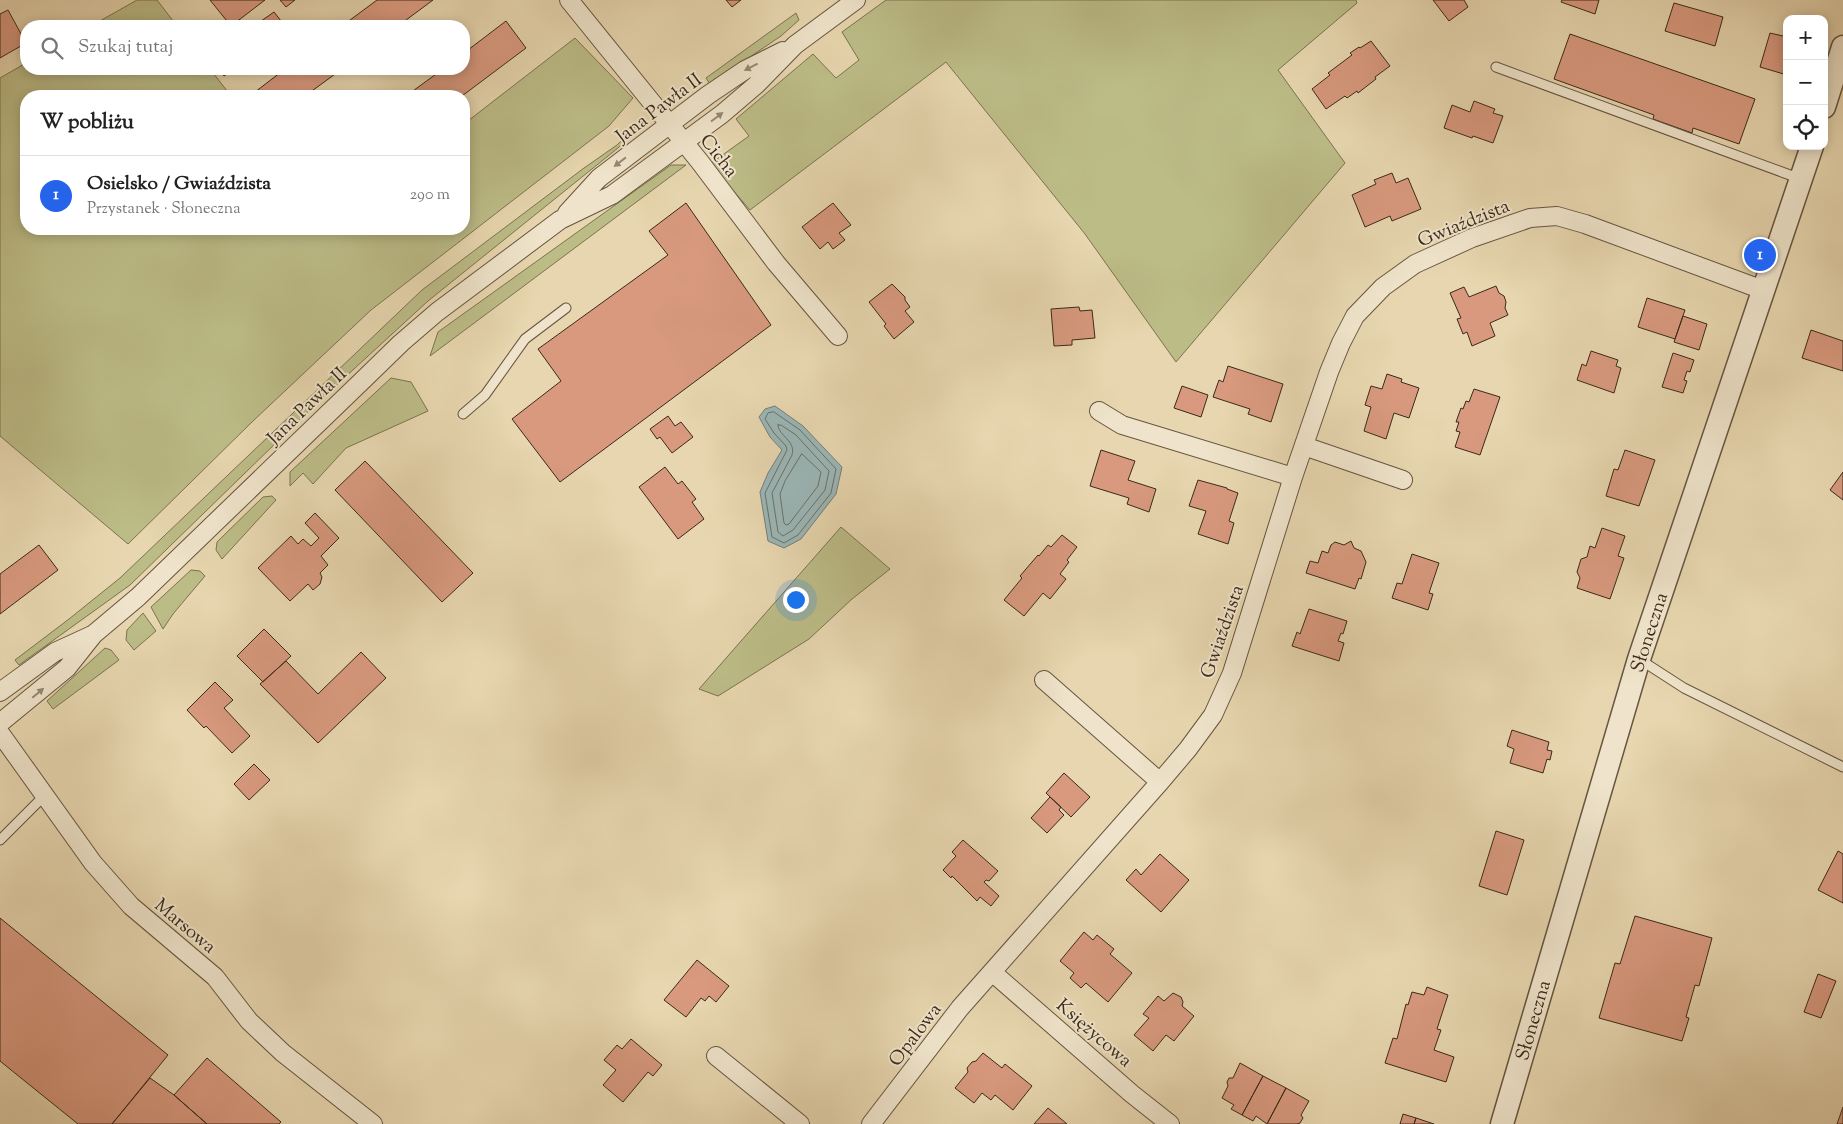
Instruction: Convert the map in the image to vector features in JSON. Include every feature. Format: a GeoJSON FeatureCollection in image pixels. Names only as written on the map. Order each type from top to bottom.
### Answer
{"type":"FeatureCollection","features":[{"type":"Feature","properties":{"kind":"street","name":"Cicha"},"geometry":{"type":"LineString","coordinates":[[569,0],[684,143],[776,263],[838,336]]}},
{"type":"Feature","properties":{"kind":"street","name":"Jana Pawła II"},"geometry":{"type":"LineString","coordinates":[[0,723],[67,668],[94,634],[145,590],[401,343],[437,312],[560,220],[600,178],[708,94],[745,70],[795,45],[856,0]]}},
{"type":"Feature","properties":{"kind":"street","name":"Jana Pawła II"},"geometry":{"type":"LineString","coordinates":[[560,220],[612,195],[684,143],[756,86],[795,45]]}},
{"type":"Feature","properties":{"kind":"street"},"geometry":{"type":"LineString","coordinates":[[1825,105],[1843,47]]}},
{"type":"Feature","properties":{"kind":"street","name":"Słoneczna"},"geometry":{"type":"LineString","coordinates":[[1502,1124],[1639,659],[1811,150]]}},
{"type":"Feature","properties":{"kind":"street","name":"Gwiaździsta"},"geometry":{"type":"LineString","coordinates":[[992,972],[1160,782],[1188,749],[1213,714],[1232,673],[1293,477],[1341,343],[1355,316],[1383,287],[1415,264],[1501,227],[1530,218],[1557,216],[1585,224],[1764,290]]}},
{"type":"Feature","properties":{"kind":"street"},"geometry":{"type":"LineString","coordinates":[[1099,411],[1122,425],[1293,477]]}},
{"type":"Feature","properties":{"kind":"street"},"geometry":{"type":"LineString","coordinates":[[1304,446],[1404,480]]}},
{"type":"Feature","properties":{"kind":"street","name":"Jana Pawła II"},"geometry":{"type":"LineString","coordinates":[[0,692],[55,652],[94,634]]}},
{"type":"Feature","properties":{"kind":"street"},"geometry":{"type":"LineString","coordinates":[[1044,680],[1160,782]]}},
{"type":"Feature","properties":{"kind":"street","name":"Marsowa"},"geometry":{"type":"LineString","coordinates":[[0,733],[93,863],[131,906],[215,977],[249,1021],[282,1053],[373,1124]]}},
{"type":"Feature","properties":{"kind":"street","name":"Opalowa"},"geometry":{"type":"LineString","coordinates":[[871,1124],[960,1008],[992,972]]}},
{"type":"Feature","properties":{"kind":"street","name":"Księżycowa"},"geometry":{"type":"LineString","coordinates":[[992,972],[1132,1094],[1170,1124]]}},
{"type":"Feature","properties":{"kind":"street"},"geometry":{"type":"LineString","coordinates":[[716,1056],[800,1124]]}},
{"type":"Feature","properties":{"kind":"lane"},"geometry":{"type":"LineString","coordinates":[[1496,67],[1790,175],[1802,176]]}},
{"type":"Feature","properties":{"kind":"lane"},"geometry":{"type":"LineString","coordinates":[[463,414],[485,395],[525,340],[566,308]]}},
{"type":"Feature","properties":{"kind":"lane"},"geometry":{"type":"LineString","coordinates":[[1639,659],[1684,688],[1843,766]]}},
{"type":"Feature","properties":{"kind":"lane"},"geometry":{"type":"LineString","coordinates":[[0,840],[44,796]]}},
{"type":"Feature","properties":{"kind":"green space"},"geometry":{"type":"Polygon","coordinates":[[[137,0],[157,0],[172,20],[102,20],[137,0]]]}},
{"type":"Feature","properties":{"kind":"green space"},"geometry":{"type":"Polygon","coordinates":[[[886,0],[1356,0],[1357,3],[1278,70],[1345,163],[1176,362],[1085,234],[946,62],[750,210],[710,164],[749,136],[736,119],[813,54],[836,78],[859,60],[842,32],[886,0]]]}},
{"type":"Feature","properties":{"kind":"green space"},"geometry":{"type":"Polygon","coordinates":[[[796,13],[799,20],[781,36],[710,84],[706,78],[796,13]]]}},
{"type":"Feature","properties":{"kind":"green space"},"geometry":{"type":"Polygon","coordinates":[[[575,38],[633,98],[609,126],[470,233],[470,119],[575,38]]]}},
{"type":"Feature","properties":{"kind":"green space"},"geometry":{"type":"Polygon","coordinates":[[[20,66],[20,75],[215,75],[226,90],[20,90],[20,235],[468,235],[371,310],[252,422],[128,544],[0,436],[0,78],[20,66]]]}},
{"type":"Feature","properties":{"kind":"green space"},"geometry":{"type":"Polygon","coordinates":[[[642,120],[641,127],[618,148],[428,301],[318,402],[130,585],[19,665],[15,660],[120,578],[422,290],[617,145],[642,120]]]}},
{"type":"Feature","properties":{"kind":"green space"},"geometry":{"type":"Polygon","coordinates":[[[671,165],[686,165],[430,356],[438,332],[671,165]]]}},
{"type":"Feature","properties":{"kind":"green space"},"geometry":{"type":"Polygon","coordinates":[[[391,378],[411,382],[428,411],[346,448],[313,484],[303,473],[290,486],[290,472],[391,378]]]}},
{"type":"Feature","properties":{"kind":"green space"},"geometry":{"type":"Polygon","coordinates":[[[272,496],[276,500],[222,559],[216,550],[217,542],[263,497],[272,496]]]}},
{"type":"Feature","properties":{"kind":"green space"},"geometry":{"type":"Polygon","coordinates":[[[841,527],[890,569],[852,599],[809,639],[718,696],[699,689],[841,527]]]}},
{"type":"Feature","properties":{"kind":"green space"},"geometry":{"type":"Polygon","coordinates":[[[191,570],[200,571],[205,576],[163,629],[151,607],[191,570]]]}},
{"type":"Feature","properties":{"kind":"green space"},"geometry":{"type":"Polygon","coordinates":[[[143,613],[156,631],[134,650],[126,640],[127,630],[143,613]]]}},
{"type":"Feature","properties":{"kind":"green space"},"geometry":{"type":"Polygon","coordinates":[[[105,648],[111,650],[119,660],[53,709],[47,701],[105,648]]]}},
{"type":"Feature","properties":{"kind":"water"},"geometry":{"type":"Polygon","coordinates":[[[775,406],[803,426],[842,467],[836,494],[801,539],[784,548],[768,541],[760,492],[768,473],[782,450],[770,437],[759,417],[765,409],[775,406]]]}},
{"type":"Feature","properties":{"kind":"building"},"geometry":{"type":"Polygon","coordinates":[[[210,0],[265,0],[239,20],[226,20],[210,0]]]}},
{"type":"Feature","properties":{"kind":"building"},"geometry":{"type":"Polygon","coordinates":[[[280,0],[295,0],[286,7],[280,0]]]}},
{"type":"Feature","properties":{"kind":"building"},"geometry":{"type":"Polygon","coordinates":[[[377,0],[433,0],[406,20],[350,20],[377,0]]]}},
{"type":"Feature","properties":{"kind":"building"},"geometry":{"type":"Polygon","coordinates":[[[726,0],[741,0],[732,7],[726,0]]]}},
{"type":"Feature","properties":{"kind":"building"},"geometry":{"type":"Polygon","coordinates":[[[1433,0],[1464,0],[1468,7],[1449,21],[1433,0]]]}},
{"type":"Feature","properties":{"kind":"building"},"geometry":{"type":"Polygon","coordinates":[[[1562,0],[1599,0],[1595,14],[1561,2],[1562,0]]]}},
{"type":"Feature","properties":{"kind":"building"},"geometry":{"type":"Polygon","coordinates":[[[1674,3],[1723,17],[1715,46],[1665,31],[1674,3]]]}},
{"type":"Feature","properties":{"kind":"building"},"geometry":{"type":"Polygon","coordinates":[[[8,10],[20,32],[20,46],[0,58],[0,14],[8,10]]]}},
{"type":"Feature","properties":{"kind":"building"},"geometry":{"type":"Polygon","coordinates":[[[274,12],[280,20],[263,20],[274,12]]]}},
{"type":"Feature","properties":{"kind":"building"},"geometry":{"type":"Polygon","coordinates":[[[506,21],[526,48],[470,90],[414,90],[435,75],[470,75],[470,48],[506,21]]]}},
{"type":"Feature","properties":{"kind":"building"},"geometry":{"type":"Polygon","coordinates":[[[1770,33],[1783,36],[1783,74],[1760,67],[1770,33]]]}},
{"type":"Feature","properties":{"kind":"building"},"geometry":{"type":"Polygon","coordinates":[[[1570,34],[1755,99],[1739,144],[1693,128],[1692,133],[1653,119],[1654,115],[1554,79],[1570,34]]]}},
{"type":"Feature","properties":{"kind":"building"},"geometry":{"type":"Polygon","coordinates":[[[1371,41],[1390,66],[1358,93],[1357,91],[1347,98],[1345,96],[1326,109],[1312,89],[1330,75],[1328,73],[1352,55],[1350,53],[1371,41]]]}},
{"type":"Feature","properties":{"kind":"building"},"geometry":{"type":"Polygon","coordinates":[[[277,75],[334,75],[313,90],[258,90],[277,75]]]}},
{"type":"Feature","properties":{"kind":"building"},"geometry":{"type":"Polygon","coordinates":[[[1474,101],[1495,109],[1493,113],[1503,116],[1493,143],[1444,128],[1452,105],[1470,112],[1474,101]]]}},
{"type":"Feature","properties":{"kind":"building"},"geometry":{"type":"Polygon","coordinates":[[[1392,173],[1396,183],[1408,178],[1421,209],[1392,221],[1390,216],[1365,227],[1352,195],[1376,184],[1374,180],[1392,173]]]}},
{"type":"Feature","properties":{"kind":"building"},"geometry":{"type":"Polygon","coordinates":[[[686,203],[771,325],[560,482],[512,419],[561,381],[538,349],[668,255],[649,231],[686,203]]]}},
{"type":"Feature","properties":{"kind":"building"},"geometry":{"type":"Polygon","coordinates":[[[833,203],[851,225],[839,233],[845,240],[833,249],[828,242],[820,249],[802,227],[833,203]]]}},
{"type":"Feature","properties":{"kind":"building"},"geometry":{"type":"Polygon","coordinates":[[[892,284],[905,297],[910,307],[905,311],[914,322],[894,339],[884,326],[886,324],[869,302],[892,284]]]}},
{"type":"Feature","properties":{"kind":"building"},"geometry":{"type":"Polygon","coordinates":[[[1496,286],[1499,293],[1504,296],[1508,315],[1490,323],[1495,336],[1472,346],[1467,332],[1463,334],[1457,319],[1461,318],[1450,293],[1464,287],[1469,297],[1496,286]]]}},
{"type":"Feature","properties":{"kind":"building"},"geometry":{"type":"Polygon","coordinates":[[[1647,298],[1685,310],[1675,339],[1638,327],[1647,298]]]}},
{"type":"Feature","properties":{"kind":"building"},"geometry":{"type":"Polygon","coordinates":[[[1079,307],[1080,311],[1092,310],[1095,338],[1072,340],[1072,345],[1054,346],[1051,309],[1079,307]]]}},
{"type":"Feature","properties":{"kind":"building"},"geometry":{"type":"Polygon","coordinates":[[[1683,316],[1707,324],[1699,350],[1674,342],[1683,316]]]}},
{"type":"Feature","properties":{"kind":"building"},"geometry":{"type":"Polygon","coordinates":[[[1811,330],[1843,341],[1843,371],[1802,358],[1811,330]]]}},
{"type":"Feature","properties":{"kind":"building"},"geometry":{"type":"Polygon","coordinates":[[[1591,351],[1618,360],[1616,366],[1621,368],[1614,393],[1577,380],[1582,364],[1586,366],[1591,351]]]}},
{"type":"Feature","properties":{"kind":"building"},"geometry":{"type":"Polygon","coordinates":[[[1673,353],[1694,360],[1690,372],[1687,371],[1684,380],[1687,381],[1683,393],[1662,387],[1673,353]]]}},
{"type":"Feature","properties":{"kind":"building"},"geometry":{"type":"Polygon","coordinates":[[[1228,366],[1283,384],[1271,422],[1248,414],[1250,409],[1213,397],[1219,380],[1223,382],[1228,366]]]}},
{"type":"Feature","properties":{"kind":"building"},"geometry":{"type":"Polygon","coordinates":[[[1387,374],[1402,379],[1401,382],[1419,388],[1409,418],[1394,413],[1386,439],[1364,431],[1371,407],[1365,405],[1371,386],[1382,389],[1387,374]]]}},
{"type":"Feature","properties":{"kind":"building"},"geometry":{"type":"Polygon","coordinates":[[[1182,386],[1208,395],[1201,417],[1174,408],[1182,386]]]}},
{"type":"Feature","properties":{"kind":"building"},"geometry":{"type":"Polygon","coordinates":[[[1474,389],[1500,397],[1480,455],[1455,447],[1460,432],[1456,431],[1459,422],[1456,422],[1461,408],[1463,409],[1466,401],[1469,402],[1474,389]]]}},
{"type":"Feature","properties":{"kind":"building"},"geometry":{"type":"Polygon","coordinates":[[[668,416],[675,426],[681,422],[693,437],[672,453],[660,437],[657,439],[650,429],[668,416]]]}},
{"type":"Feature","properties":{"kind":"building"},"geometry":{"type":"Polygon","coordinates":[[[1101,450],[1135,461],[1128,480],[1156,489],[1149,512],[1127,504],[1129,498],[1090,486],[1101,450]]]}},
{"type":"Feature","properties":{"kind":"building"},"geometry":{"type":"Polygon","coordinates":[[[1625,450],[1655,460],[1639,506],[1606,496],[1614,469],[1618,470],[1625,450]]]}},
{"type":"Feature","properties":{"kind":"building"},"geometry":{"type":"Polygon","coordinates":[[[365,461],[473,573],[442,602],[335,490],[365,461]]]}},
{"type":"Feature","properties":{"kind":"building"},"geometry":{"type":"Polygon","coordinates":[[[665,467],[678,484],[682,481],[696,499],[692,502],[704,519],[678,539],[639,487],[665,467]]]}},
{"type":"Feature","properties":{"kind":"building"},"geometry":{"type":"Polygon","coordinates":[[[1843,472],[1843,500],[1830,490],[1843,472]]]}},
{"type":"Feature","properties":{"kind":"building"},"geometry":{"type":"Polygon","coordinates":[[[1198,480],[1238,493],[1229,521],[1234,523],[1228,544],[1198,534],[1206,511],[1189,506],[1198,480]]]}},
{"type":"Feature","properties":{"kind":"building"},"geometry":{"type":"Polygon","coordinates":[[[315,513],[339,538],[321,556],[328,565],[320,573],[322,577],[320,584],[313,590],[308,584],[290,601],[258,568],[291,536],[298,544],[303,539],[311,546],[319,538],[305,523],[315,513]]]}},
{"type":"Feature","properties":{"kind":"building"},"geometry":{"type":"Polygon","coordinates":[[[1602,528],[1625,536],[1618,556],[1624,558],[1610,599],[1577,588],[1580,578],[1577,572],[1581,559],[1587,557],[1590,546],[1595,548],[1602,528]]]}},
{"type":"Feature","properties":{"kind":"building"},"geometry":{"type":"Polygon","coordinates":[[[1062,535],[1077,547],[1067,560],[1069,562],[1060,574],[1066,579],[1050,599],[1043,593],[1024,616],[1004,600],[1022,578],[1020,576],[1038,555],[1048,545],[1051,547],[1062,535]]]}},
{"type":"Feature","properties":{"kind":"building"},"geometry":{"type":"Polygon","coordinates":[[[1351,541],[1354,548],[1361,551],[1366,562],[1361,579],[1359,578],[1355,589],[1306,573],[1310,561],[1318,563],[1322,551],[1328,553],[1331,545],[1335,542],[1344,545],[1351,541]]]}},
{"type":"Feature","properties":{"kind":"building"},"geometry":{"type":"Polygon","coordinates":[[[39,545],[58,570],[0,614],[0,574],[39,545]]]}},
{"type":"Feature","properties":{"kind":"building"},"geometry":{"type":"Polygon","coordinates":[[[1412,554],[1439,563],[1429,593],[1433,594],[1428,610],[1392,598],[1397,583],[1402,584],[1412,554]]]}},
{"type":"Feature","properties":{"kind":"building"},"geometry":{"type":"Polygon","coordinates":[[[1309,609],[1347,621],[1343,634],[1341,633],[1338,641],[1344,643],[1339,661],[1292,646],[1297,632],[1300,634],[1309,609]]]}},
{"type":"Feature","properties":{"kind":"building"},"geometry":{"type":"Polygon","coordinates":[[[264,629],[291,656],[263,682],[237,656],[264,629]]]}},
{"type":"Feature","properties":{"kind":"building"},"geometry":{"type":"Polygon","coordinates":[[[361,652],[386,678],[318,743],[260,684],[286,661],[318,694],[361,652]]]}},
{"type":"Feature","properties":{"kind":"building"},"geometry":{"type":"Polygon","coordinates":[[[215,682],[233,700],[224,708],[250,736],[232,753],[206,726],[204,728],[187,710],[215,682]]]}},
{"type":"Feature","properties":{"kind":"building"},"geometry":{"type":"Polygon","coordinates":[[[1512,730],[1549,742],[1547,750],[1552,751],[1550,760],[1547,759],[1543,773],[1510,763],[1514,749],[1507,746],[1512,730]]]}},
{"type":"Feature","properties":{"kind":"building"},"geometry":{"type":"Polygon","coordinates":[[[254,764],[270,780],[249,800],[234,784],[254,764]]]}},
{"type":"Feature","properties":{"kind":"building"},"geometry":{"type":"Polygon","coordinates":[[[1064,773],[1090,797],[1071,817],[1046,793],[1064,773]]]}},
{"type":"Feature","properties":{"kind":"building"},"geometry":{"type":"Polygon","coordinates":[[[1050,797],[1061,807],[1059,810],[1064,815],[1047,833],[1031,818],[1050,797]]]}},
{"type":"Feature","properties":{"kind":"building"},"geometry":{"type":"Polygon","coordinates":[[[1496,831],[1524,840],[1507,895],[1479,886],[1496,831]]]}},
{"type":"Feature","properties":{"kind":"building"},"geometry":{"type":"Polygon","coordinates":[[[963,840],[998,871],[989,881],[986,880],[984,882],[999,896],[991,906],[980,897],[977,901],[952,876],[951,878],[943,870],[956,856],[952,852],[963,840]]]}},
{"type":"Feature","properties":{"kind":"building"},"geometry":{"type":"Polygon","coordinates":[[[1838,851],[1843,854],[1843,903],[1818,890],[1838,851]]]}},
{"type":"Feature","properties":{"kind":"building"},"geometry":{"type":"Polygon","coordinates":[[[1160,854],[1189,880],[1161,912],[1126,880],[1136,869],[1141,875],[1160,854]]]}},
{"type":"Feature","properties":{"kind":"building"},"geometry":{"type":"Polygon","coordinates":[[[1635,916],[1712,938],[1699,986],[1695,985],[1686,1017],[1689,1018],[1682,1041],[1599,1018],[1615,963],[1620,964],[1635,916]]]}},
{"type":"Feature","properties":{"kind":"building"},"geometry":{"type":"Polygon","coordinates":[[[0,918],[168,1055],[112,1124],[78,1124],[0,1061],[0,918]]]}},
{"type":"Feature","properties":{"kind":"building"},"geometry":{"type":"Polygon","coordinates":[[[1084,932],[1093,940],[1097,935],[1114,949],[1110,954],[1132,973],[1108,1002],[1086,983],[1081,988],[1070,978],[1074,973],[1060,961],[1084,932]]]}},
{"type":"Feature","properties":{"kind":"building"},"geometry":{"type":"Polygon","coordinates":[[[697,960],[729,986],[716,1002],[709,996],[705,1001],[701,998],[686,1017],[664,1000],[697,960]]]}},
{"type":"Feature","properties":{"kind":"building"},"geometry":{"type":"Polygon","coordinates":[[[1818,974],[1836,981],[1821,1018],[1804,1012],[1818,974]]]}},
{"type":"Feature","properties":{"kind":"building"},"geometry":{"type":"Polygon","coordinates":[[[1427,987],[1448,995],[1437,1029],[1441,1030],[1434,1050],[1454,1057],[1446,1082],[1385,1063],[1393,1038],[1397,1039],[1406,1004],[1408,1005],[1412,992],[1424,995],[1427,987]]]}},
{"type":"Feature","properties":{"kind":"building"},"geometry":{"type":"Polygon","coordinates":[[[1173,993],[1181,997],[1182,1006],[1194,1016],[1174,1041],[1166,1035],[1153,1051],[1134,1035],[1149,1018],[1143,1014],[1158,996],[1164,1001],[1173,993]]]}},
{"type":"Feature","properties":{"kind":"building"},"geometry":{"type":"Polygon","coordinates":[[[631,1039],[662,1065],[653,1076],[648,1072],[623,1102],[603,1085],[616,1070],[604,1060],[617,1045],[622,1049],[631,1039]]]}},
{"type":"Feature","properties":{"kind":"building"},"geometry":{"type":"Polygon","coordinates":[[[983,1053],[1002,1068],[1005,1064],[1032,1086],[1013,1110],[995,1095],[991,1100],[982,1093],[974,1103],[955,1088],[968,1072],[967,1068],[983,1053]]]}},
{"type":"Feature","properties":{"kind":"building"},"geometry":{"type":"Polygon","coordinates":[[[207,1058],[281,1122],[279,1124],[207,1124],[174,1095],[207,1058]]]}},
{"type":"Feature","properties":{"kind":"building"},"geometry":{"type":"Polygon","coordinates":[[[1240,1063],[1263,1076],[1242,1115],[1231,1109],[1234,1105],[1222,1098],[1228,1086],[1229,1078],[1233,1078],[1240,1063]]]}},
{"type":"Feature","properties":{"kind":"building"},"geometry":{"type":"Polygon","coordinates":[[[1263,1076],[1286,1088],[1267,1124],[1256,1116],[1253,1121],[1242,1115],[1263,1076]]]}},
{"type":"Feature","properties":{"kind":"building"},"geometry":{"type":"Polygon","coordinates":[[[150,1078],[174,1095],[207,1124],[112,1124],[150,1078]]]}},
{"type":"Feature","properties":{"kind":"building"},"geometry":{"type":"Polygon","coordinates":[[[1286,1088],[1309,1101],[1301,1115],[1303,1118],[1297,1124],[1267,1124],[1286,1088]]]}},
{"type":"Feature","properties":{"kind":"building"},"geometry":{"type":"Polygon","coordinates":[[[1843,1107],[1843,1124],[1837,1124],[1843,1107]]]}},
{"type":"Feature","properties":{"kind":"building"},"geometry":{"type":"Polygon","coordinates":[[[1048,1108],[1067,1124],[1034,1124],[1048,1108]]]}},
{"type":"Feature","properties":{"kind":"building"},"geometry":{"type":"Polygon","coordinates":[[[1403,1114],[1416,1118],[1414,1124],[1400,1124],[1403,1114]]]}},
{"type":"Feature","properties":{"kind":"building"},"geometry":{"type":"Polygon","coordinates":[[[1416,1118],[1434,1124],[1414,1124],[1416,1118]]]}},
{"type":"Feature","properties":{"kind":"place","name":"Osielsko / Gwiaździsta"},"geometry":{"type":"Point","coordinates":[1760,255]}}]}
